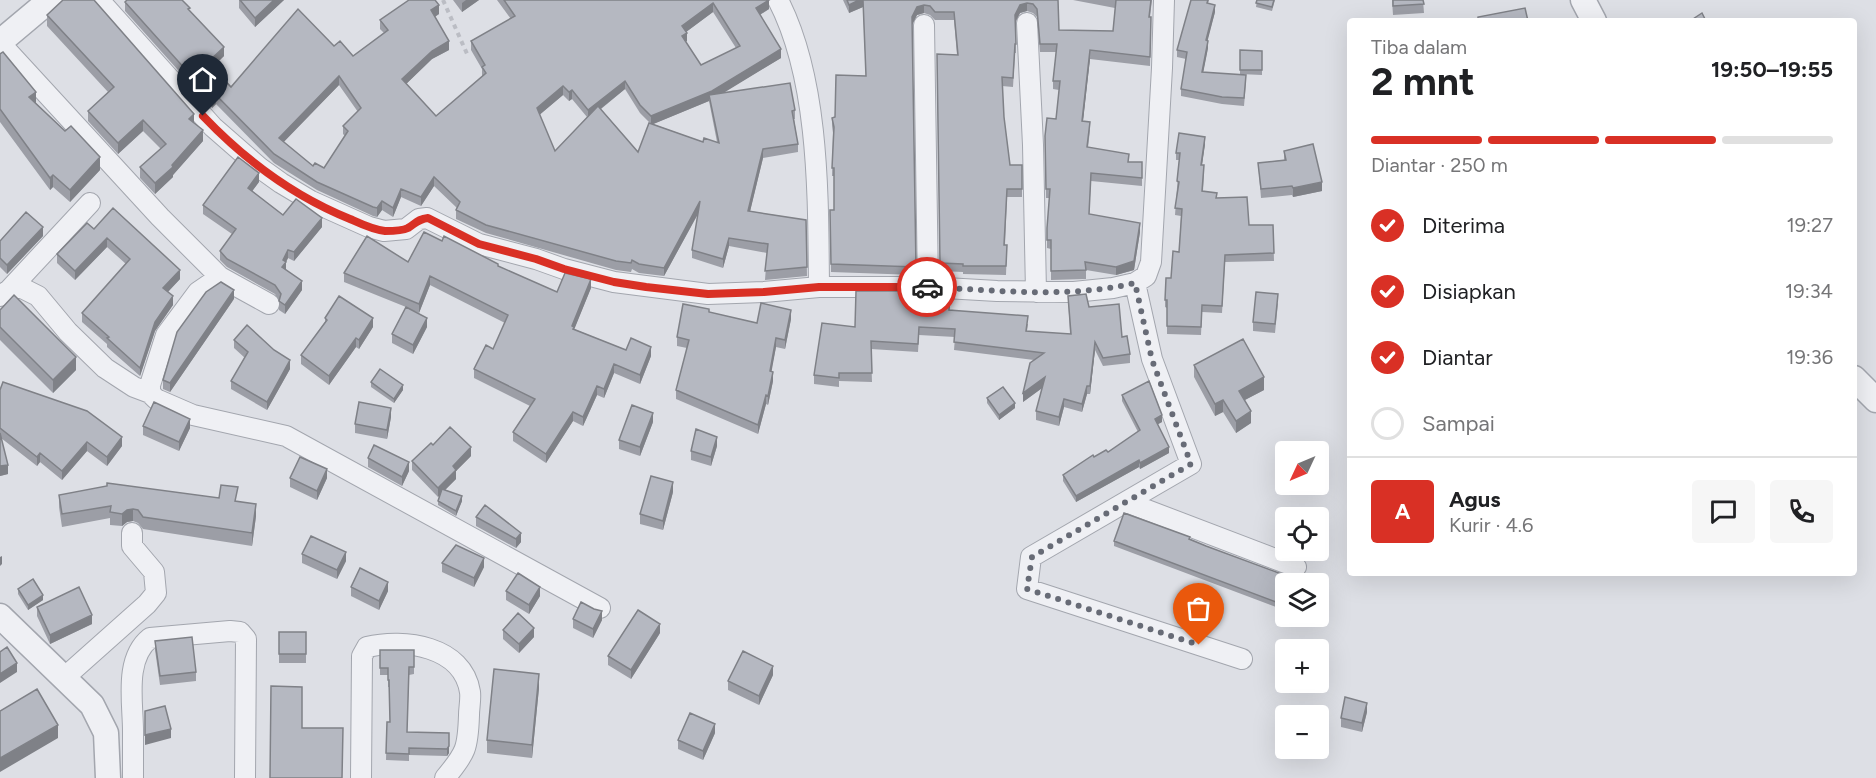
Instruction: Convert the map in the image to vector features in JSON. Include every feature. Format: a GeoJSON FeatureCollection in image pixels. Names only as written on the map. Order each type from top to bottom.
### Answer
{"type":"FeatureCollection","features":[{"type":"Feature","properties":{"kind":"street"},"geometry":{"type":"LineString","coordinates":[[50,0],[0,42],[160,217],[220,277],[269,304]]}},
{"type":"Feature","properties":{"kind":"street"},"geometry":{"type":"LineString","coordinates":[[99,0],[213,127],[260,168],[310,201],[369,228],[384,231],[406,229],[418,219],[428,218],[479,244],[564,269],[614,282],[708,294],[819,287],[928,287],[1074,292],[1113,288],[1135,283],[1146,276],[1150,262],[1164,0]]}},
{"type":"Feature","properties":{"kind":"street"},"geometry":{"type":"LineString","coordinates":[[778,0],[786,16],[799,56],[813,137],[820,229],[819,287]]}},
{"type":"Feature","properties":{"kind":"street"},"geometry":{"type":"LineString","coordinates":[[1583,0],[1592,18]]}},
{"type":"Feature","properties":{"kind":"street"},"geometry":{"type":"LineString","coordinates":[[1027,23],[1033,146],[1036,292]]}},
{"type":"Feature","properties":{"kind":"street"},"geometry":{"type":"LineString","coordinates":[[924,25],[928,287]]}},
{"type":"Feature","properties":{"kind":"street"},"geometry":{"type":"LineString","coordinates":[[4,293],[90,203]]}},
{"type":"Feature","properties":{"kind":"street"},"geometry":{"type":"LineString","coordinates":[[150,393],[150,385],[166,335],[198,292],[220,277]]}},
{"type":"Feature","properties":{"kind":"street"},"geometry":{"type":"LineString","coordinates":[[1135,283],[1152,360],[1191,464],[1032,557],[1027,589],[1242,659]]}},
{"type":"Feature","properties":{"kind":"street"},"geometry":{"type":"LineString","coordinates":[[4,293],[21,287],[38,296],[68,332],[105,368],[135,387],[150,393],[156,399],[193,414],[286,436],[600,608]]}},
{"type":"Feature","properties":{"kind":"street"},"geometry":{"type":"LineString","coordinates":[[1857,381],[1876,400]]}},
{"type":"Feature","properties":{"kind":"street"},"geometry":{"type":"LineString","coordinates":[[1126,502],[1296,567]]}},
{"type":"Feature","properties":{"kind":"street"},"geometry":{"type":"LineString","coordinates":[[65,677],[147,604],[156,593],[154,572],[132,546],[132,533]]}},
{"type":"Feature","properties":{"kind":"street"},"geometry":{"type":"LineString","coordinates":[[0,616],[92,705],[106,733],[108,778]]}},
{"type":"Feature","properties":{"kind":"street"},"geometry":{"type":"LineString","coordinates":[[133,778],[132,679],[137,655],[143,644],[150,638],[230,631],[240,632],[246,639],[245,778]]}},
{"type":"Feature","properties":{"kind":"street"},"geometry":{"type":"LineString","coordinates":[[361,778],[362,656],[367,647],[382,643],[403,643],[432,650],[452,660],[463,673],[470,692],[466,748],[462,759],[445,778]]}},
{"type":"Feature","properties":{"kind":"path"},"geometry":{"type":"LineString","coordinates":[[443,0],[468,56]]}},
{"type":"Feature","properties":{"kind":"building"},"geometry":{"type":"Polygon","coordinates":[[[63,0],[94,0],[194,114],[189,119],[203,130],[172,165],[173,167],[155,183],[140,167],[166,144],[143,120],[118,143],[88,111],[114,87],[47,15],[63,0]]]}},
{"type":"Feature","properties":{"kind":"building"},"geometry":{"type":"Polygon","coordinates":[[[127,0],[182,0],[224,47],[208,62],[231,87],[298,9],[334,46],[340,41],[353,56],[388,30],[380,20],[409,0],[435,0],[439,5],[431,10],[449,41],[432,51],[402,79],[436,116],[486,73],[482,67],[485,65],[471,41],[515,16],[504,0],[769,0],[756,8],[781,49],[712,91],[651,116],[640,105],[625,81],[588,110],[572,90],[569,92],[563,86],[537,108],[555,151],[598,106],[638,152],[649,123],[703,142],[704,138],[719,143],[709,95],[790,83],[798,144],[763,149],[748,211],[806,220],[807,267],[765,271],[768,244],[729,238],[723,259],[692,250],[700,201],[664,268],[639,264],[632,260],[631,263],[616,261],[486,225],[456,210],[460,202],[434,177],[421,197],[401,189],[393,208],[382,201],[377,208],[373,207],[317,182],[274,154],[216,95],[212,99],[125,2],[127,0]],[[713,3],[682,26],[687,33],[682,36],[701,65],[740,46],[713,3]],[[339,76],[279,138],[313,166],[315,163],[324,168],[348,131],[343,126],[361,108],[339,76]]]}},
{"type":"Feature","properties":{"kind":"building"},"geometry":{"type":"Polygon","coordinates":[[[240,0],[274,0],[255,18],[240,0]]]}},
{"type":"Feature","properties":{"kind":"building"},"geometry":{"type":"Polygon","coordinates":[[[847,0],[859,0],[849,5],[847,0]]]}},
{"type":"Feature","properties":{"kind":"building"},"geometry":{"type":"Polygon","coordinates":[[[863,0],[1058,0],[1059,30],[1113,31],[1116,0],[1151,0],[1150,57],[1090,50],[1082,121],[1090,122],[1087,147],[1129,154],[1128,162],[1142,162],[1142,178],[1091,173],[1089,214],[1140,223],[1134,261],[1116,267],[1085,262],[1086,270],[1051,271],[1051,240],[1047,240],[1050,189],[1046,189],[1045,136],[1047,118],[1056,119],[1060,81],[1053,81],[1057,44],[1040,44],[1037,9],[1033,4],[1027,3],[1020,5],[1015,15],[1016,44],[1013,78],[1002,77],[1010,165],[1022,165],[1022,189],[1007,189],[1004,245],[1007,245],[1006,266],[963,266],[963,264],[940,263],[937,54],[958,55],[954,12],[935,12],[930,6],[924,5],[917,7],[912,17],[916,267],[831,264],[830,210],[834,210],[834,168],[832,168],[834,127],[832,118],[835,117],[836,75],[866,76],[863,0]]]}},
{"type":"Feature","properties":{"kind":"building"},"geometry":{"type":"Polygon","coordinates":[[[1191,0],[1208,0],[1207,3],[1215,5],[1206,40],[1208,41],[1202,72],[1246,75],[1244,98],[1222,97],[1181,89],[1187,52],[1177,50],[1191,0]]]}},
{"type":"Feature","properties":{"kind":"building"},"geometry":{"type":"Polygon","coordinates":[[[1257,0],[1274,0],[1272,7],[1256,3],[1257,0]]]}},
{"type":"Feature","properties":{"kind":"building"},"geometry":{"type":"Polygon","coordinates":[[[1393,0],[1423,0],[1424,4],[1393,6],[1393,0]]]}},
{"type":"Feature","properties":{"kind":"building"},"geometry":{"type":"Polygon","coordinates":[[[1525,8],[1527,18],[1478,18],[1525,8]]]}},
{"type":"Feature","properties":{"kind":"building"},"geometry":{"type":"Polygon","coordinates":[[[1702,13],[1704,18],[1694,18],[1702,13]]]}},
{"type":"Feature","properties":{"kind":"building"},"geometry":{"type":"Polygon","coordinates":[[[1240,50],[1262,51],[1262,70],[1240,70],[1240,50]]]}},
{"type":"Feature","properties":{"kind":"building"},"geometry":{"type":"Polygon","coordinates":[[[3,52],[36,92],[29,97],[65,131],[71,126],[100,157],[70,190],[53,175],[50,178],[0,109],[0,54],[3,52]]]}},
{"type":"Feature","properties":{"kind":"building"},"geometry":{"type":"Polygon","coordinates":[[[1179,133],[1205,137],[1201,165],[1204,165],[1202,191],[1217,193],[1216,198],[1247,197],[1249,225],[1273,225],[1274,253],[1225,255],[1222,306],[1202,305],[1201,327],[1167,326],[1166,278],[1171,278],[1173,251],[1179,252],[1182,209],[1175,208],[1179,182],[1177,181],[1180,153],[1176,153],[1179,133]]]}},
{"type":"Feature","properties":{"kind":"building"},"geometry":{"type":"Polygon","coordinates":[[[1313,144],[1322,182],[1293,188],[1292,186],[1261,189],[1258,163],[1286,160],[1284,151],[1313,144]]]}},
{"type":"Feature","properties":{"kind":"building"},"geometry":{"type":"Polygon","coordinates":[[[238,157],[259,173],[248,188],[283,215],[296,199],[322,218],[294,252],[288,250],[283,260],[286,262],[282,267],[302,281],[285,305],[279,301],[281,294],[275,285],[227,259],[220,251],[236,229],[203,205],[238,157]]]}},
{"type":"Feature","properties":{"kind":"building"},"geometry":{"type":"Polygon","coordinates":[[[113,208],[180,270],[163,288],[173,296],[155,322],[140,368],[82,313],[130,259],[107,238],[75,271],[57,254],[87,223],[94,229],[113,208]]]}},
{"type":"Feature","properties":{"kind":"building"},"geometry":{"type":"Polygon","coordinates":[[[26,212],[43,227],[7,265],[0,258],[0,241],[26,212]]]}},
{"type":"Feature","properties":{"kind":"building"},"geometry":{"type":"Polygon","coordinates":[[[424,232],[442,241],[444,236],[498,266],[557,292],[565,273],[591,279],[572,326],[573,329],[626,350],[631,338],[651,347],[640,375],[614,364],[604,389],[597,386],[583,417],[573,412],[546,454],[513,432],[535,399],[474,369],[486,345],[493,349],[508,315],[430,276],[419,304],[344,273],[367,236],[408,262],[424,232]]]}},
{"type":"Feature","properties":{"kind":"building"},"geometry":{"type":"Polygon","coordinates":[[[221,282],[234,290],[170,383],[163,380],[177,332],[206,292],[221,282]]]}},
{"type":"Feature","properties":{"kind":"building"},"geometry":{"type":"Polygon","coordinates":[[[856,291],[919,291],[919,294],[950,295],[949,310],[1028,316],[1026,331],[1071,334],[1068,296],[1086,294],[1089,307],[1119,304],[1122,337],[1127,336],[1130,354],[1103,358],[1095,342],[1090,386],[1087,386],[1082,404],[1064,399],[1059,417],[1036,411],[1045,377],[1023,393],[1030,363],[1044,353],[954,342],[955,329],[919,327],[918,344],[871,341],[872,373],[839,373],[839,378],[814,375],[822,323],[855,327],[856,291]]]}},
{"type":"Feature","properties":{"kind":"building"},"geometry":{"type":"Polygon","coordinates":[[[1256,292],[1278,294],[1275,324],[1253,322],[1256,292]]]}},
{"type":"Feature","properties":{"kind":"building"},"geometry":{"type":"Polygon","coordinates":[[[14,295],[76,357],[53,380],[0,327],[0,310],[14,295]]]}},
{"type":"Feature","properties":{"kind":"building"},"geometry":{"type":"Polygon","coordinates":[[[339,296],[373,318],[359,340],[356,338],[329,376],[301,355],[327,320],[325,318],[339,296]]]}},
{"type":"Feature","properties":{"kind":"building"},"geometry":{"type":"Polygon","coordinates":[[[761,303],[791,310],[785,340],[776,338],[770,371],[773,372],[758,425],[676,390],[689,340],[677,337],[683,304],[757,323],[761,303]]]}},
{"type":"Feature","properties":{"kind":"building"},"geometry":{"type":"Polygon","coordinates":[[[406,307],[427,318],[413,345],[392,334],[406,307]]]}},
{"type":"Feature","properties":{"kind":"building"},"geometry":{"type":"Polygon","coordinates":[[[247,325],[274,350],[290,360],[267,402],[231,381],[248,352],[234,340],[247,325]]]}},
{"type":"Feature","properties":{"kind":"building"},"geometry":{"type":"Polygon","coordinates":[[[1243,339],[1264,377],[1239,391],[1251,411],[1236,421],[1223,400],[1215,404],[1194,365],[1243,339]]]}},
{"type":"Feature","properties":{"kind":"building"},"geometry":{"type":"Polygon","coordinates":[[[380,369],[403,385],[394,399],[371,382],[380,369]]]}},
{"type":"Feature","properties":{"kind":"building"},"geometry":{"type":"Polygon","coordinates":[[[1149,381],[1162,415],[1155,419],[1169,447],[1140,463],[1139,460],[1076,496],[1063,475],[1093,455],[1094,457],[1106,450],[1108,452],[1140,430],[1122,395],[1149,381]]]}},
{"type":"Feature","properties":{"kind":"building"},"geometry":{"type":"Polygon","coordinates":[[[3,382],[87,411],[122,437],[107,457],[87,442],[62,471],[40,453],[37,457],[0,428],[0,390],[3,382]]]}},
{"type":"Feature","properties":{"kind":"building"},"geometry":{"type":"Polygon","coordinates":[[[1003,387],[1015,403],[999,415],[987,398],[1003,387]]]}},
{"type":"Feature","properties":{"kind":"building"},"geometry":{"type":"Polygon","coordinates":[[[154,402],[190,419],[179,442],[143,426],[154,402]]]}},
{"type":"Feature","properties":{"kind":"building"},"geometry":{"type":"Polygon","coordinates":[[[359,402],[391,408],[387,430],[355,424],[359,402]]]}},
{"type":"Feature","properties":{"kind":"building"},"geometry":{"type":"Polygon","coordinates":[[[632,405],[653,413],[640,447],[619,440],[632,405]]]}},
{"type":"Feature","properties":{"kind":"building"},"geometry":{"type":"Polygon","coordinates":[[[450,427],[471,447],[453,466],[456,470],[438,488],[412,461],[431,443],[433,445],[450,427]]]}},
{"type":"Feature","properties":{"kind":"building"},"geometry":{"type":"Polygon","coordinates":[[[696,429],[717,437],[711,457],[691,451],[696,429]]]}},
{"type":"Feature","properties":{"kind":"building"},"geometry":{"type":"Polygon","coordinates":[[[0,433],[8,465],[0,466],[0,433]]]}},
{"type":"Feature","properties":{"kind":"building"},"geometry":{"type":"Polygon","coordinates":[[[374,445],[409,462],[402,477],[368,458],[374,445]]]}},
{"type":"Feature","properties":{"kind":"building"},"geometry":{"type":"Polygon","coordinates":[[[300,457],[327,469],[317,491],[290,478],[300,457]]]}},
{"type":"Feature","properties":{"kind":"building"},"geometry":{"type":"Polygon","coordinates":[[[651,476],[673,482],[663,521],[640,514],[651,476]]]}},
{"type":"Feature","properties":{"kind":"building"},"geometry":{"type":"Polygon","coordinates":[[[107,483],[219,498],[221,485],[238,487],[235,501],[256,504],[252,533],[143,517],[138,510],[133,509],[122,514],[110,512],[111,506],[62,514],[59,495],[107,486],[107,483]]]}},
{"type":"Feature","properties":{"kind":"building"},"geometry":{"type":"Polygon","coordinates":[[[442,489],[462,496],[456,511],[438,501],[442,489]]]}},
{"type":"Feature","properties":{"kind":"building"},"geometry":{"type":"Polygon","coordinates":[[[485,505],[521,533],[516,539],[476,517],[485,505]]]}},
{"type":"Feature","properties":{"kind":"building"},"geometry":{"type":"Polygon","coordinates":[[[1124,513],[1190,537],[1189,539],[1206,546],[1279,573],[1275,573],[1275,602],[1114,541],[1124,513]]]}},
{"type":"Feature","properties":{"kind":"building"},"geometry":{"type":"Polygon","coordinates":[[[311,536],[346,552],[337,570],[302,554],[311,536]]]}},
{"type":"Feature","properties":{"kind":"building"},"geometry":{"type":"Polygon","coordinates":[[[456,545],[484,558],[474,578],[442,563],[456,545]]]}},
{"type":"Feature","properties":{"kind":"building"},"geometry":{"type":"Polygon","coordinates":[[[360,568],[388,582],[379,601],[351,587],[360,568]]]}},
{"type":"Feature","properties":{"kind":"building"},"geometry":{"type":"Polygon","coordinates":[[[518,573],[540,587],[529,605],[506,591],[518,573]]]}},
{"type":"Feature","properties":{"kind":"building"},"geometry":{"type":"Polygon","coordinates":[[[33,579],[43,595],[28,605],[18,589],[33,579]]]}},
{"type":"Feature","properties":{"kind":"building"},"geometry":{"type":"Polygon","coordinates":[[[79,587],[92,615],[50,635],[37,607],[79,587]]]}},
{"type":"Feature","properties":{"kind":"building"},"geometry":{"type":"Polygon","coordinates":[[[581,602],[602,611],[593,629],[573,619],[581,602]]]}},
{"type":"Feature","properties":{"kind":"building"},"geometry":{"type":"Polygon","coordinates":[[[638,610],[660,624],[631,670],[608,656],[638,610]]]}},
{"type":"Feature","properties":{"kind":"building"},"geometry":{"type":"Polygon","coordinates":[[[518,613],[534,628],[519,644],[503,630],[518,613]]]}},
{"type":"Feature","properties":{"kind":"building"},"geometry":{"type":"Polygon","coordinates":[[[279,632],[306,632],[306,654],[279,654],[279,632]]]}},
{"type":"Feature","properties":{"kind":"building"},"geometry":{"type":"Polygon","coordinates":[[[192,637],[196,672],[160,676],[155,641],[192,637]]]}},
{"type":"Feature","properties":{"kind":"building"},"geometry":{"type":"Polygon","coordinates":[[[7,647],[17,663],[0,674],[0,652],[7,647]]]}},
{"type":"Feature","properties":{"kind":"building"},"geometry":{"type":"Polygon","coordinates":[[[380,650],[414,650],[414,667],[409,667],[407,732],[449,733],[447,749],[409,748],[409,754],[386,753],[387,722],[390,722],[389,680],[388,668],[380,668],[380,650]]]}},
{"type":"Feature","properties":{"kind":"building"},"geometry":{"type":"Polygon","coordinates":[[[743,651],[773,666],[759,696],[728,681],[743,651]]]}},
{"type":"Feature","properties":{"kind":"building"},"geometry":{"type":"Polygon","coordinates":[[[494,669],[539,674],[532,745],[487,740],[494,669]]]}},
{"type":"Feature","properties":{"kind":"building"},"geometry":{"type":"Polygon","coordinates":[[[271,686],[302,687],[302,728],[343,728],[342,778],[270,778],[271,686]]]}},
{"type":"Feature","properties":{"kind":"building"},"geometry":{"type":"Polygon","coordinates":[[[37,689],[58,725],[0,758],[0,711],[37,689]]]}},
{"type":"Feature","properties":{"kind":"building"},"geometry":{"type":"Polygon","coordinates":[[[1345,697],[1367,703],[1362,723],[1341,718],[1345,697]]]}},
{"type":"Feature","properties":{"kind":"building"},"geometry":{"type":"Polygon","coordinates":[[[165,706],[171,729],[145,735],[145,711],[165,706]]]}},
{"type":"Feature","properties":{"kind":"building"},"geometry":{"type":"Polygon","coordinates":[[[690,713],[715,724],[703,751],[678,740],[690,713]]]}},
{"type":"Feature","properties":{"kind":"way so far"},"geometry":{"type":"LineString","coordinates":[[927,287],[1074,292],[1135,283],[1152,360],[1191,464],[1032,557],[1027,589],[1199,645]]}},
{"type":"Feature","properties":{"kind":"route"},"geometry":{"type":"LineString","coordinates":[[203,116],[239,150],[281,183],[310,201],[369,228],[384,231],[406,229],[418,219],[428,218],[479,244],[564,269],[614,282],[708,294],[819,287],[927,287]]}}]}
